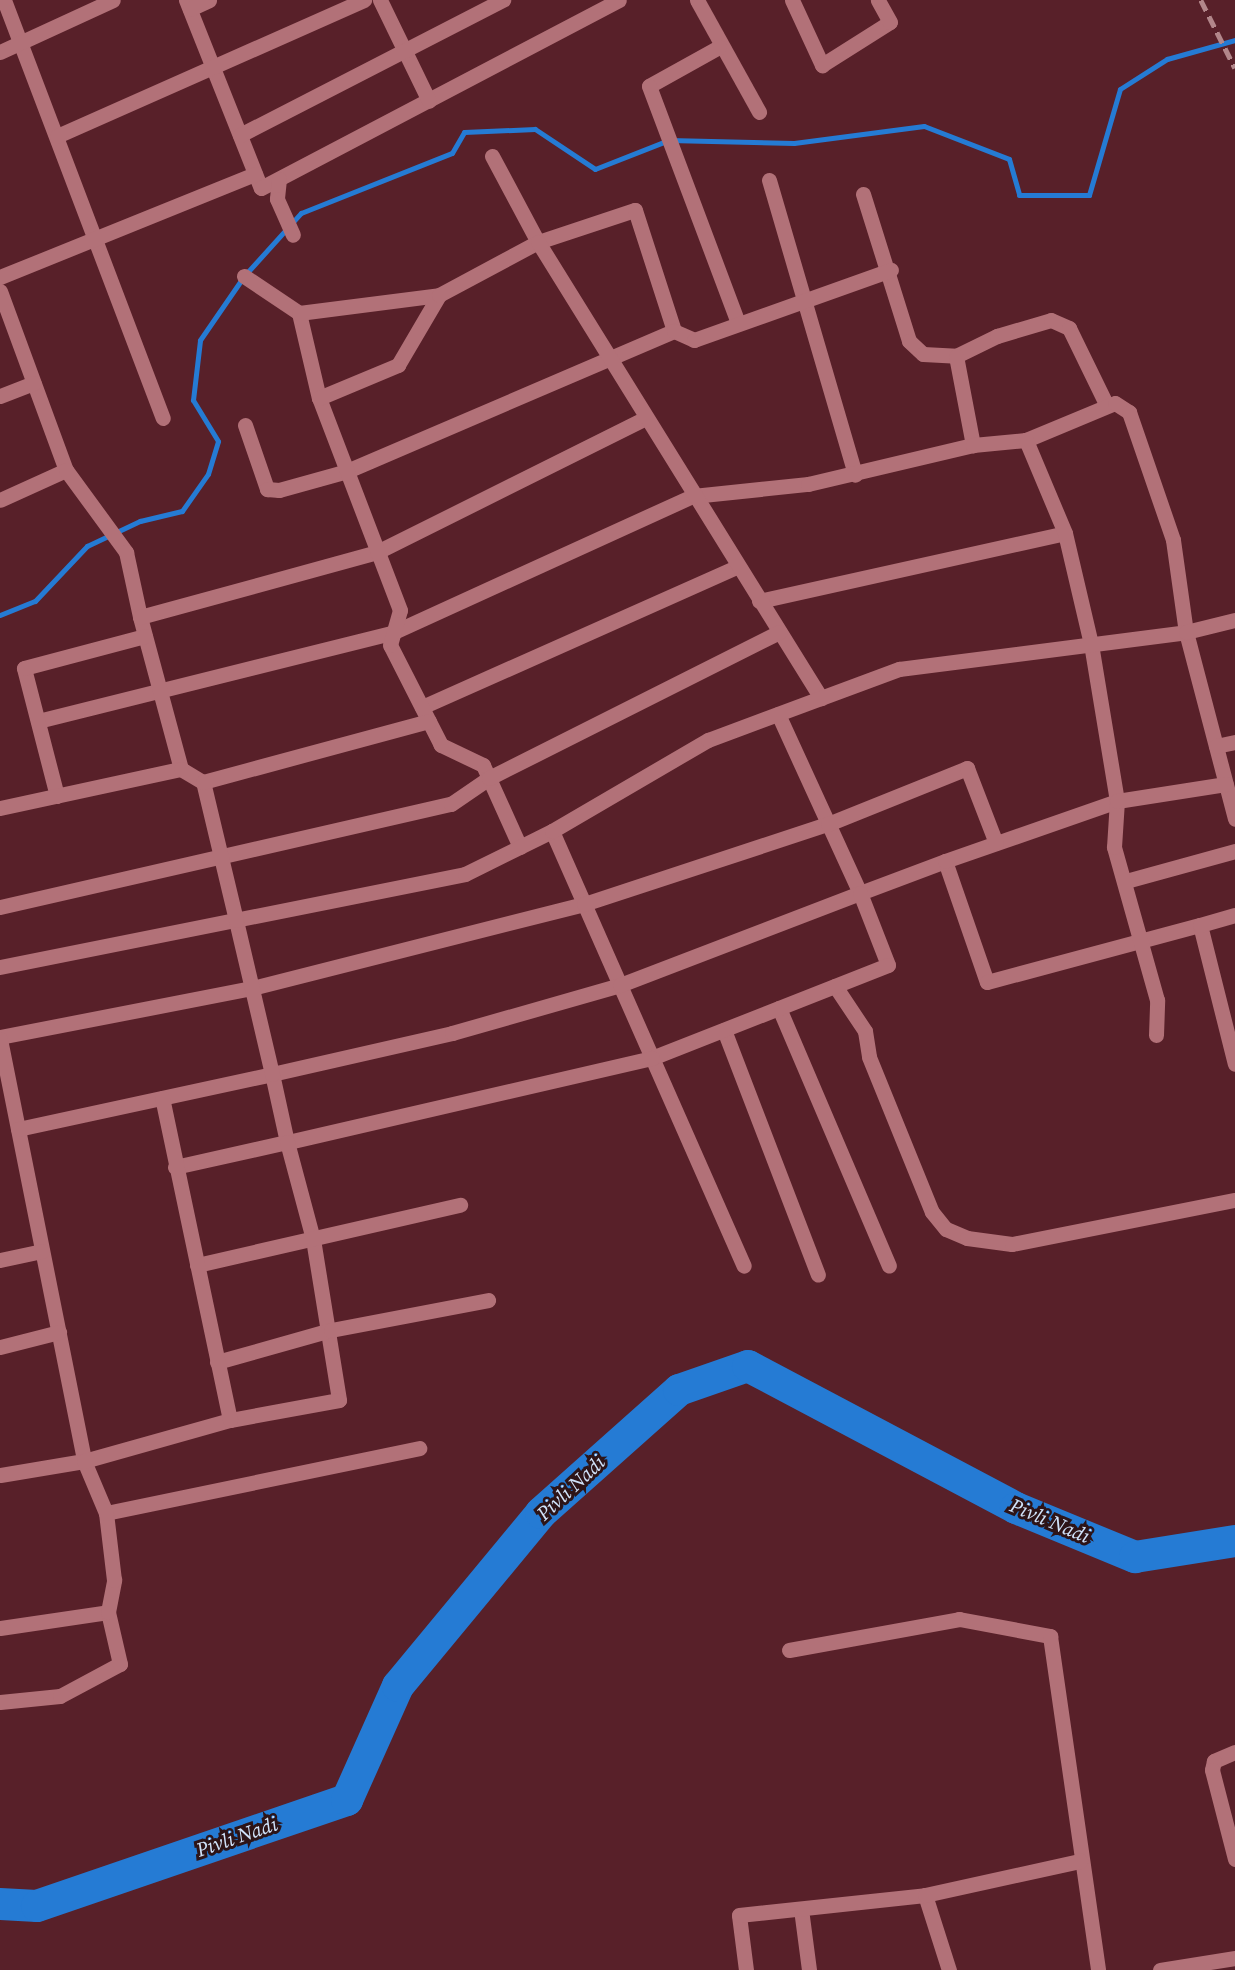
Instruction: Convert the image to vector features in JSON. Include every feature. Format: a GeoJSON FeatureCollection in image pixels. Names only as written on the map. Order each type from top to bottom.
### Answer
{"type":"FeatureCollection","features":[{"type":"Feature","properties":{"kind":"street"},"geometry":{"type":"LineString","coordinates":[[4,0],[17,43],[57,136],[163,418]]}},
{"type":"Feature","properties":{"kind":"street"},"geometry":{"type":"LineString","coordinates":[[0,52],[113,0]]}},
{"type":"Feature","properties":{"kind":"street"},"geometry":{"type":"LineString","coordinates":[[209,0],[188,4],[261,188],[620,0]]}},
{"type":"Feature","properties":{"kind":"street"},"geometry":{"type":"LineString","coordinates":[[57,136],[364,0]]}},
{"type":"Feature","properties":{"kind":"street"},"geometry":{"type":"LineString","coordinates":[[380,0],[429,101]]}},
{"type":"Feature","properties":{"kind":"street"},"geometry":{"type":"LineString","coordinates":[[240,135],[503,0]]}},
{"type":"Feature","properties":{"kind":"street"},"geometry":{"type":"LineString","coordinates":[[585,0],[593,14]]}},
{"type":"Feature","properties":{"kind":"street"},"geometry":{"type":"LineString","coordinates":[[697,0],[719,47],[759,112]]}},
{"type":"Feature","properties":{"kind":"street"},"geometry":{"type":"LineString","coordinates":[[792,0],[822,65],[890,22],[878,0]]}},
{"type":"Feature","properties":{"kind":"street"},"geometry":{"type":"LineString","coordinates":[[719,47],[648,86],[738,322]]}},
{"type":"Feature","properties":{"kind":"street"},"geometry":{"type":"LineString","coordinates":[[492,156],[538,242],[644,419],[821,698]]}},
{"type":"Feature","properties":{"kind":"street"},"geometry":{"type":"LineString","coordinates":[[0,277],[255,174]]}},
{"type":"Feature","properties":{"kind":"street"},"geometry":{"type":"LineString","coordinates":[[279,179],[277,199],[293,235]]}},
{"type":"Feature","properties":{"kind":"street"},"geometry":{"type":"LineString","coordinates":[[770,180],[800,299],[855,475]]}},
{"type":"Feature","properties":{"kind":"street"},"geometry":{"type":"LineString","coordinates":[[863,194],[891,270],[909,341],[923,354],[956,356],[997,336],[1051,320],[1069,328],[1106,404]]}},
{"type":"Feature","properties":{"kind":"street"},"geometry":{"type":"LineString","coordinates":[[244,276],[298,313],[439,295],[538,242],[635,210],[674,330],[694,340],[800,299],[891,270]]}},
{"type":"Feature","properties":{"kind":"street"},"geometry":{"type":"LineString","coordinates":[[0,291],[66,470],[126,552],[140,617],[181,769]]}},
{"type":"Feature","properties":{"kind":"street"},"geometry":{"type":"LineString","coordinates":[[319,398],[398,365],[439,295]]}},
{"type":"Feature","properties":{"kind":"street"},"geometry":{"type":"LineString","coordinates":[[298,313],[319,398],[400,610],[390,645],[441,745],[483,765],[520,848]]}},
{"type":"Feature","properties":{"kind":"street"},"geometry":{"type":"LineString","coordinates":[[245,425],[267,489],[346,471],[674,330]]}},
{"type":"Feature","properties":{"kind":"street"},"geometry":{"type":"LineString","coordinates":[[956,356],[973,445]]}},
{"type":"Feature","properties":{"kind":"street"},"geometry":{"type":"LineString","coordinates":[[0,396],[34,383]]}},
{"type":"Feature","properties":{"kind":"street"},"geometry":{"type":"LineString","coordinates":[[38,721],[160,687],[394,632],[693,496],[855,475],[973,445],[1026,440],[1106,404],[1129,412],[1173,540],[1186,632],[1235,819]]}},
{"type":"Feature","properties":{"kind":"street"},"geometry":{"type":"LineString","coordinates":[[140,617],[378,552],[644,419]]}},
{"type":"Feature","properties":{"kind":"street"},"geometry":{"type":"LineString","coordinates":[[1026,440],[1065,533],[1091,644],[1117,801],[1114,847],[1143,940],[1157,1000],[1156,1035]]}},
{"type":"Feature","properties":{"kind":"street"},"geometry":{"type":"LineString","coordinates":[[1,498],[66,470]]}},
{"type":"Feature","properties":{"kind":"street"},"geometry":{"type":"LineString","coordinates":[[759,601],[1065,533]]}},
{"type":"Feature","properties":{"kind":"street"},"geometry":{"type":"LineString","coordinates":[[203,782],[425,714],[738,566]]}},
{"type":"Feature","properties":{"kind":"street"},"geometry":{"type":"LineString","coordinates":[[0,967],[465,874],[552,831],[708,740],[899,669],[1186,632],[1235,620]]}},
{"type":"Feature","properties":{"kind":"street"},"geometry":{"type":"LineString","coordinates":[[0,907],[451,804],[489,778],[779,633]]}},
{"type":"Feature","properties":{"kind":"street"},"geometry":{"type":"LineString","coordinates":[[57,796],[24,669],[145,636]]}},
{"type":"Feature","properties":{"kind":"street"},"geometry":{"type":"LineString","coordinates":[[176,1167],[652,1058],[888,964],[860,893],[778,714]]}},
{"type":"Feature","properties":{"kind":"street"},"geometry":{"type":"LineString","coordinates":[[1216,747],[1235,742]]}},
{"type":"Feature","properties":{"kind":"street"},"geometry":{"type":"LineString","coordinates":[[0,1702],[60,1696],[120,1664],[108,1611],[114,1580],[106,1513],[84,1461],[18,1129],[4,1081],[0,1038],[252,988],[584,904],[828,824],[967,768],[996,843]]}},
{"type":"Feature","properties":{"kind":"street"},"geometry":{"type":"LineString","coordinates":[[0,808],[181,769],[203,782],[287,1142],[313,1239],[331,1330],[339,1400],[230,1420],[84,1461],[0,1475]]}},
{"type":"Feature","properties":{"kind":"street"},"geometry":{"type":"LineString","coordinates":[[18,1129],[452,1033],[620,985],[945,861],[1117,801],[1226,784]]}},
{"type":"Feature","properties":{"kind":"street"},"geometry":{"type":"LineString","coordinates":[[552,831],[744,1266]]}},
{"type":"Feature","properties":{"kind":"street"},"geometry":{"type":"LineString","coordinates":[[1126,881],[1235,851]]}},
{"type":"Feature","properties":{"kind":"street"},"geometry":{"type":"LineString","coordinates":[[945,861],[987,982],[1235,915]]}},
{"type":"Feature","properties":{"kind":"street"},"geometry":{"type":"LineString","coordinates":[[1200,925],[1235,1064]]}},
{"type":"Feature","properties":{"kind":"street"},"geometry":{"type":"LineString","coordinates":[[834,986],[865,1031],[869,1057],[932,1212],[946,1228],[967,1238],[1012,1244],[1235,1200]]}},
{"type":"Feature","properties":{"kind":"street"},"geometry":{"type":"LineString","coordinates":[[778,1008],[889,1266]]}},
{"type":"Feature","properties":{"kind":"street"},"geometry":{"type":"LineString","coordinates":[[724,1030],[818,1275]]}},
{"type":"Feature","properties":{"kind":"street"},"geometry":{"type":"LineString","coordinates":[[162,1098],[230,1420]]}},
{"type":"Feature","properties":{"kind":"street"},"geometry":{"type":"LineString","coordinates":[[197,1265],[460,1205]]}},
{"type":"Feature","properties":{"kind":"street"},"geometry":{"type":"LineString","coordinates":[[0,1260],[42,1251]]}},
{"type":"Feature","properties":{"kind":"street"},"geometry":{"type":"LineString","coordinates":[[217,1362],[331,1330],[488,1300]]}},
{"type":"Feature","properties":{"kind":"street"},"geometry":{"type":"LineString","coordinates":[[0,1347],[58,1332]]}},
{"type":"Feature","properties":{"kind":"street"},"geometry":{"type":"LineString","coordinates":[[106,1513],[419,1448]]}},
{"type":"Feature","properties":{"kind":"street"},"geometry":{"type":"LineString","coordinates":[[0,1628],[108,1611]]}},
{"type":"Feature","properties":{"kind":"street"},"geometry":{"type":"LineString","coordinates":[[789,1650],[959,1619],[1050,1636],[1080,1861],[1098,1970]]}},
{"type":"Feature","properties":{"kind":"street"},"geometry":{"type":"LineString","coordinates":[[1235,1752],[1214,1761],[1212,1770],[1235,1859]]}},
{"type":"Feature","properties":{"kind":"street"},"geometry":{"type":"LineString","coordinates":[[746,1970],[739,1915],[925,1895],[1080,1861]]}},
{"type":"Feature","properties":{"kind":"street"},"geometry":{"type":"LineString","coordinates":[[925,1895],[949,1970]]}},
{"type":"Feature","properties":{"kind":"street"},"geometry":{"type":"LineString","coordinates":[[801,1909],[809,1970]]}},
{"type":"Feature","properties":{"kind":"street"},"geometry":{"type":"LineString","coordinates":[[1160,1970],[1235,1958]]}},
{"type":"Feature","properties":{"kind":"waterway"},"geometry":{"type":"LineString","coordinates":[[0,615],[35,601],[87,546],[140,521],[182,511],[208,474],[218,441],[193,400],[200,340],[244,276],[301,213],[452,153],[464,132],[535,129],[595,169],[669,140],[794,143],[924,126],[1009,159],[1019,195],[1089,195],[1120,89],[1167,59],[1235,40]]}},
{"type":"Feature","properties":{"kind":"waterway","name":"Pivli Nadi"},"geometry":{"type":"LineString","coordinates":[[0,1904],[37,1906],[347,1800],[398,1686],[541,1513],[679,1390],[748,1366],[1016,1508],[1135,1557],[1235,1541]]}},
{"type":"Feature","properties":{"kind":"railway"},"geometry":{"type":"LineString","coordinates":[[1201,0],[1235,68]]}}]}
